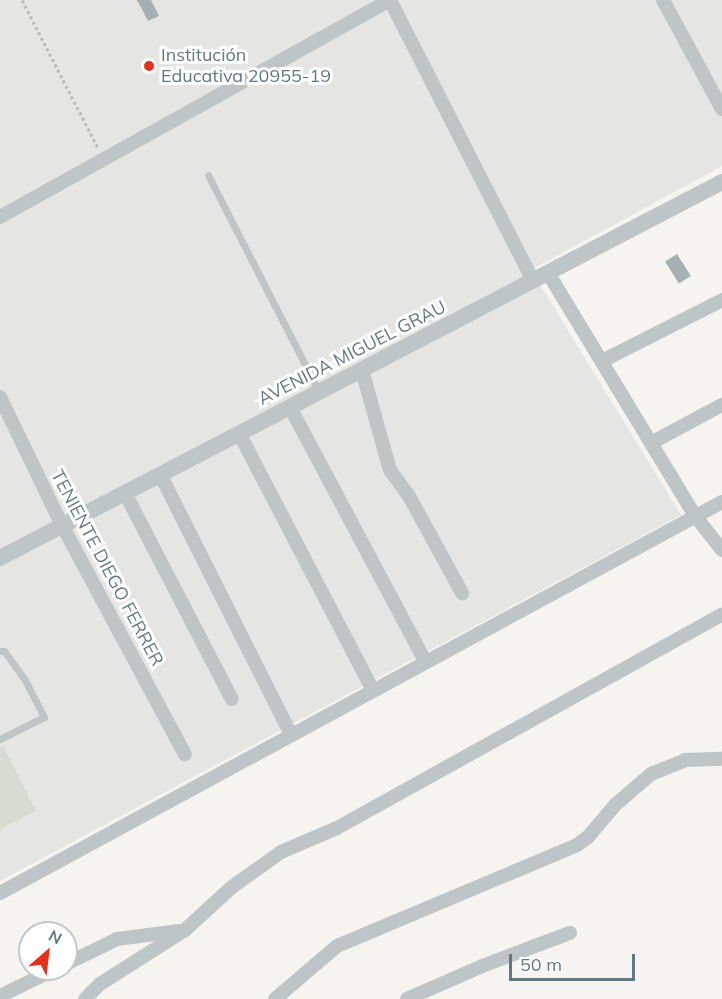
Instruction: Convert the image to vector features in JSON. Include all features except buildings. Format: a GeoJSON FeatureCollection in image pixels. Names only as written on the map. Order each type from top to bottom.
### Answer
{"type":"FeatureCollection","features":[{"type":"Feature","properties":{"kind":"street"},"geometry":{"type":"LineString","coordinates":[[0,217],[390,0],[533,281]]}},
{"type":"Feature","properties":{"kind":"street"},"geometry":{"type":"LineString","coordinates":[[663,0],[722,109]]}},
{"type":"Feature","properties":{"kind":"street","name":"AVENIDA MIGUEL GRAU"},"geometry":{"type":"LineString","coordinates":[[0,558],[722,182]]}},
{"type":"Feature","properties":{"kind":"street"},"geometry":{"type":"LineString","coordinates":[[548,273],[696,516],[722,550]]}},
{"type":"Feature","properties":{"kind":"street"},"geometry":{"type":"LineString","coordinates":[[602,361],[722,300]]}},
{"type":"Feature","properties":{"kind":"street"},"geometry":{"type":"LineString","coordinates":[[362,370],[390,470],[409,496],[462,593]]}},
{"type":"Feature","properties":{"kind":"street","name":"TENIENTE DIEGO FERRER"},"geometry":{"type":"LineString","coordinates":[[0,397],[62,525],[185,754]]}},
{"type":"Feature","properties":{"kind":"street"},"geometry":{"type":"LineString","coordinates":[[651,443],[722,405]]}},
{"type":"Feature","properties":{"kind":"street"},"geometry":{"type":"LineString","coordinates":[[290,407],[425,661]]}},
{"type":"Feature","properties":{"kind":"street"},"geometry":{"type":"LineString","coordinates":[[239,434],[372,689]]}},
{"type":"Feature","properties":{"kind":"street"},"geometry":{"type":"LineString","coordinates":[[160,474],[291,735]]}},
{"type":"Feature","properties":{"kind":"street"},"geometry":{"type":"LineString","coordinates":[[125,493],[232,699]]}},
{"type":"Feature","properties":{"kind":"street"},"geometry":{"type":"LineString","coordinates":[[0,892],[164,806],[372,689],[722,502]]}},
{"type":"Feature","properties":{"kind":"street"},"geometry":{"type":"LineString","coordinates":[[85,999],[100,984],[184,930],[232,887],[281,852],[337,828],[722,615]]}},
{"type":"Feature","properties":{"kind":"street"},"geometry":{"type":"LineString","coordinates":[[275,999],[337,946],[577,845],[588,837],[615,805],[651,774],[686,760],[722,759]]}},
{"type":"Feature","properties":{"kind":"street"},"geometry":{"type":"LineString","coordinates":[[78,958],[117,939],[184,930]]}},
{"type":"Feature","properties":{"kind":"street"},"geometry":{"type":"LineString","coordinates":[[407,999],[482,966],[570,933]]}},
{"type":"Feature","properties":{"kind":"street"},"geometry":{"type":"LineString","coordinates":[[0,996],[31,981]]}},
{"type":"Feature","properties":{"kind":"lane"},"geometry":{"type":"LineString","coordinates":[[208,175],[319,392]]}},
{"type":"Feature","properties":{"kind":"lane"},"geometry":{"type":"LineString","coordinates":[[0,651],[4,651],[25,680],[44,717],[0,739]]}},
{"type":"Feature","properties":{"kind":"path"},"geometry":{"type":"LineString","coordinates":[[22,0],[104,159]]}},
{"type":"Feature","properties":{"kind":"shaded area"},"geometry":{"type":"Polygon","coordinates":[[[0,0],[722,0],[722,166],[531,270],[681,515],[0,881],[0,0]]]}},
{"type":"Feature","properties":{"kind":"shaded area"},"geometry":{"type":"Polygon","coordinates":[[[3,746],[36,811],[0,829],[0,747],[3,746]]]}},
{"type":"Feature","properties":{"kind":"place","name":"Institución Educativa 20955-19"},"geometry":{"type":"Point","coordinates":[149,66]}}]}
